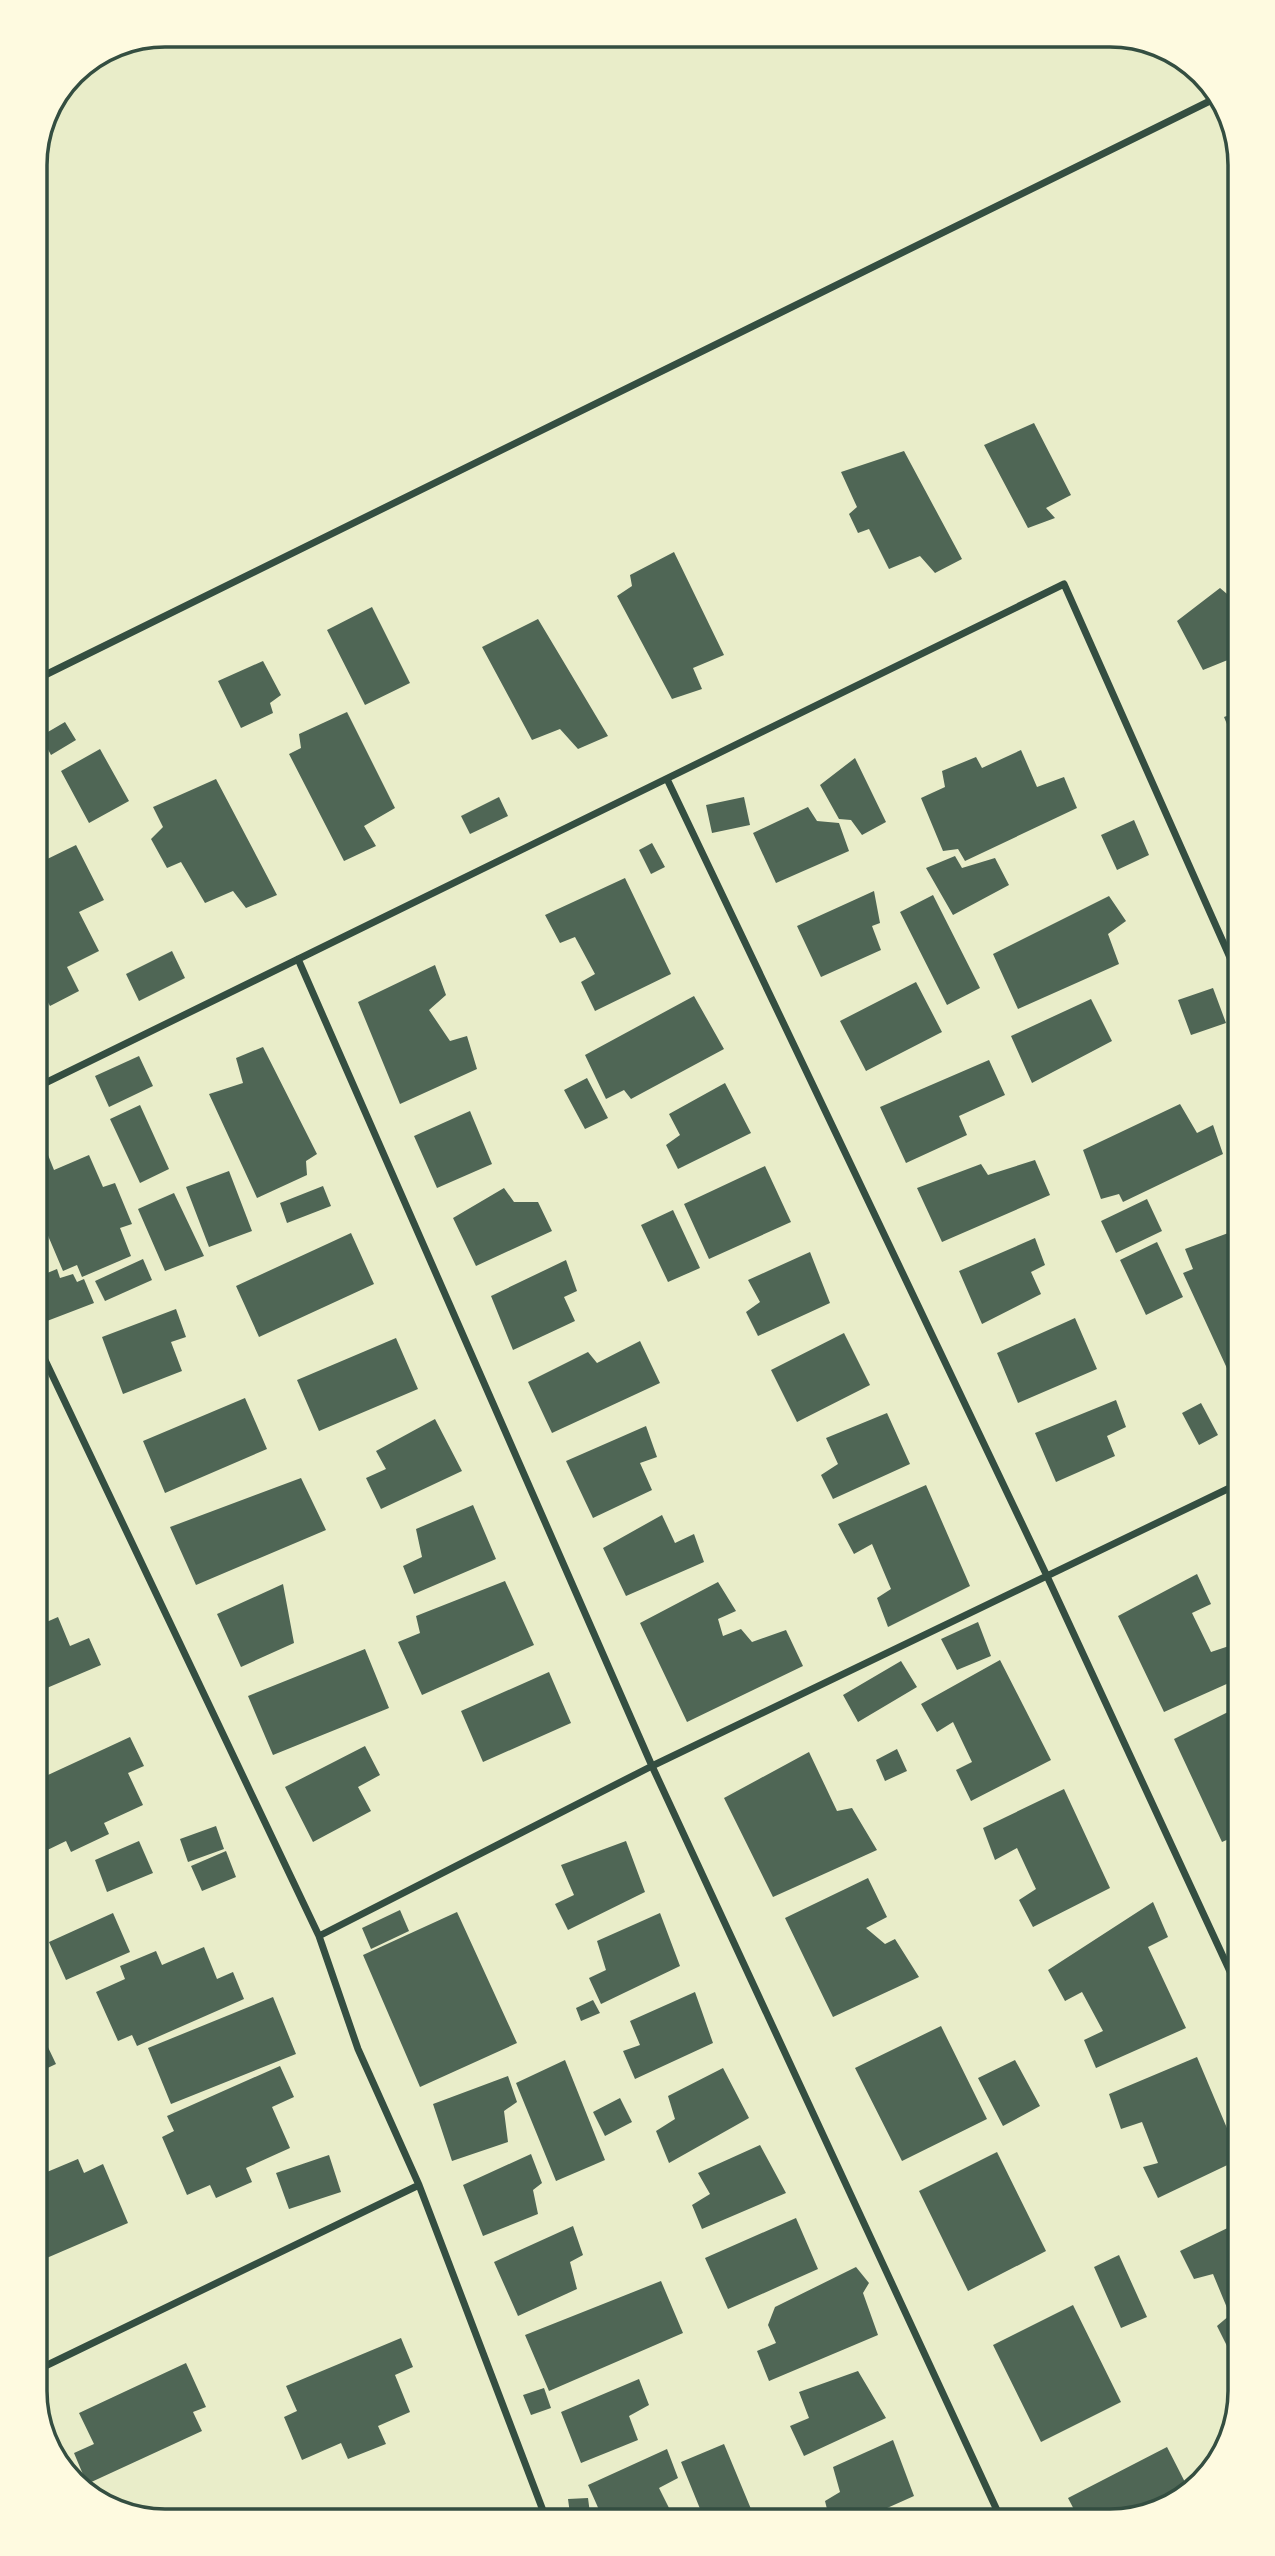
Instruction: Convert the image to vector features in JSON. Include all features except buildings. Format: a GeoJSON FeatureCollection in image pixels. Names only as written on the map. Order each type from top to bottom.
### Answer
{"type":"FeatureCollection","features":[{"type":"Feature","properties":{"kind":"street"},"geometry":{"type":"LineString","coordinates":[[48,674],[1209,102]]}},
{"type":"Feature","properties":{"kind":"street"},"geometry":{"type":"LineString","coordinates":[[48,1082],[1064,584],[1228,953]]}},
{"type":"Feature","properties":{"kind":"street"},"geometry":{"type":"LineString","coordinates":[[667,779],[1046,1574],[1228,1967]]}},
{"type":"Feature","properties":{"kind":"street"},"geometry":{"type":"LineString","coordinates":[[298,959],[652,1766],[996,2509]]}},
{"type":"Feature","properties":{"kind":"street"},"geometry":{"type":"LineString","coordinates":[[47,1365],[318,1936],[358,2049],[419,2185],[542,2508]]}},
{"type":"Feature","properties":{"kind":"street"},"geometry":{"type":"LineString","coordinates":[[318,1936],[652,1766],[1228,1489]]}},
{"type":"Feature","properties":{"kind":"street"},"geometry":{"type":"LineString","coordinates":[[47,2365],[419,2185]]}}]}
